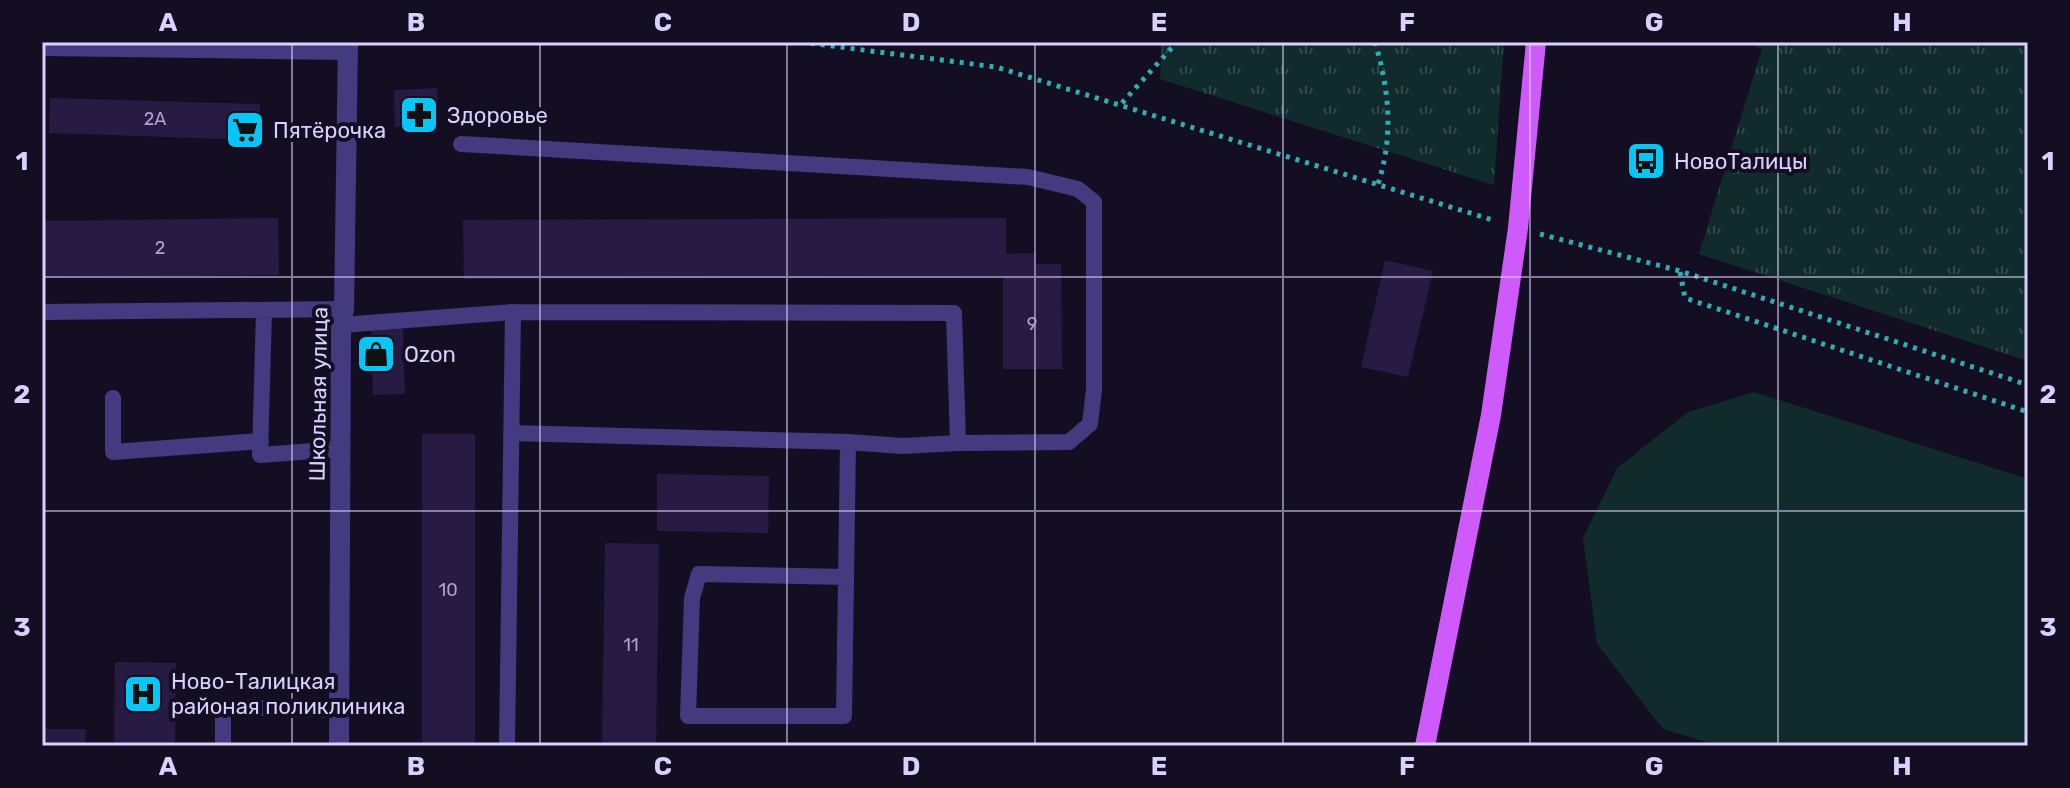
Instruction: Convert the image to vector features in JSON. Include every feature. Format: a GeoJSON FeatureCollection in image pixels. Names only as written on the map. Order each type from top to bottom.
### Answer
{"type":"FeatureCollection","features":[{"type":"Feature","properties":{"kind":"main road"},"geometry":{"type":"LineString","coordinates":[[1425,746],[1491,415],[1518,228],[1536,42]]}},
{"type":"Feature","properties":{"kind":"street"},"geometry":{"type":"LineString","coordinates":[[42,46],[348,46]]}},
{"type":"Feature","properties":{"kind":"street","name":"Школьная улица"},"geometry":{"type":"LineString","coordinates":[[339,746],[340,449],[348,46]]}},
{"type":"Feature","properties":{"kind":"lane"},"geometry":{"type":"LineString","coordinates":[[461,144],[1028,177],[1078,189],[1094,202],[1094,389],[1090,424],[1069,442],[902,446],[511,433]]}},
{"type":"Feature","properties":{"kind":"lane"},"geometry":{"type":"LineString","coordinates":[[264,310],[260,455],[340,449]]}},
{"type":"Feature","properties":{"kind":"lane"},"geometry":{"type":"LineString","coordinates":[[42,312],[264,310],[343,317],[513,312],[954,313],[958,443]]}},
{"type":"Feature","properties":{"kind":"lane"},"geometry":{"type":"LineString","coordinates":[[507,746],[513,312]]}},
{"type":"Feature","properties":{"kind":"lane"},"geometry":{"type":"LineString","coordinates":[[113,398],[113,452],[261,441]]}},
{"type":"Feature","properties":{"kind":"lane"},"geometry":{"type":"LineString","coordinates":[[846,577],[699,574],[692,598],[688,716],[844,716],[848,442]]}},
{"type":"Feature","properties":{"kind":"lane"},"geometry":{"type":"LineString","coordinates":[[223,746],[223,707],[339,710]]}},
{"type":"Feature","properties":{"kind":"path"},"geometry":{"type":"LineString","coordinates":[[801,42],[996,67],[1518,228],[1680,271],[2028,385]]}},
{"type":"Feature","properties":{"kind":"path"},"geometry":{"type":"LineString","coordinates":[[1121,104],[1177,42]]}},
{"type":"Feature","properties":{"kind":"path"},"geometry":{"type":"LineString","coordinates":[[1375,42],[1383,68],[1389,110],[1386,161],[1378,184]]}},
{"type":"Feature","properties":{"kind":"path"},"geometry":{"type":"LineString","coordinates":[[1680,271],[1685,298],[2028,412]]}},
{"type":"Feature","properties":{"kind":"green space"},"geometry":{"type":"Polygon","coordinates":[[[1162,42],[1504,42],[1494,185],[1160,79],[1162,42]]]}},
{"type":"Feature","properties":{"kind":"green space"},"geometry":{"type":"Polygon","coordinates":[[[1745,42],[2028,42],[2028,361],[1699,254],[1762,49],[1745,42]]]}},
{"type":"Feature","properties":{"kind":"green space"},"geometry":{"type":"Polygon","coordinates":[[[1754,392],[2028,479],[2028,746],[1719,746],[1663,729],[1597,644],[1583,538],[1617,468],[1688,412],[1754,392]]]}},
{"type":"Feature","properties":{"kind":"building"},"geometry":{"type":"Polygon","coordinates":[[[437,88],[438,125],[395,127],[394,90],[437,88]]]}},
{"type":"Feature","properties":{"kind":"building"},"geometry":{"type":"Polygon","coordinates":[[[50,98],[260,104],[259,140],[49,133],[50,98]]]}},
{"type":"Feature","properties":{"kind":"building"},"geometry":{"type":"Polygon","coordinates":[[[278,218],[279,275],[42,278],[42,221],[278,218]]]}},
{"type":"Feature","properties":{"kind":"building"},"geometry":{"type":"Polygon","coordinates":[[[1006,218],[1006,254],[1036,253],[1036,264],[1061,264],[1062,369],[1003,369],[1003,277],[464,279],[463,220],[1006,218]]]}},
{"type":"Feature","properties":{"kind":"building"},"geometry":{"type":"Polygon","coordinates":[[[1385,260],[1433,271],[1408,377],[1361,367],[1385,260]]]}},
{"type":"Feature","properties":{"kind":"building"},"geometry":{"type":"Polygon","coordinates":[[[403,324],[405,394],[373,395],[371,325],[403,324]]]}},
{"type":"Feature","properties":{"kind":"building"},"geometry":{"type":"Polygon","coordinates":[[[422,434],[475,434],[475,746],[422,746],[422,434]]]}},
{"type":"Feature","properties":{"kind":"building"},"geometry":{"type":"Polygon","coordinates":[[[657,474],[769,476],[768,533],[657,531],[657,474]]]}},
{"type":"Feature","properties":{"kind":"building"},"geometry":{"type":"Polygon","coordinates":[[[605,543],[659,544],[656,746],[602,746],[605,543]]]}},
{"type":"Feature","properties":{"kind":"building"},"geometry":{"type":"Polygon","coordinates":[[[115,662],[176,663],[175,746],[114,746],[115,662]]]}},
{"type":"Feature","properties":{"kind":"building"},"geometry":{"type":"Polygon","coordinates":[[[43,729],[86,729],[85,746],[43,746],[43,729]]]}},
{"type":"Feature","properties":{"kind":"place","name":"Здоровье"},"geometry":{"type":"Point","coordinates":[419,115]}},
{"type":"Feature","properties":{"kind":"place","name":"Пятёрочка"},"geometry":{"type":"Point","coordinates":[245,130]}},
{"type":"Feature","properties":{"kind":"place","name":"НовоТалицы"},"geometry":{"type":"Point","coordinates":[1646,161]}},
{"type":"Feature","properties":{"kind":"place","name":"Ozon"},"geometry":{"type":"Point","coordinates":[376,354]}},
{"type":"Feature","properties":{"kind":"place","name":"Ново-Талицкая районая поликлиника"},"geometry":{"type":"Point","coordinates":[143,694]}}]}
